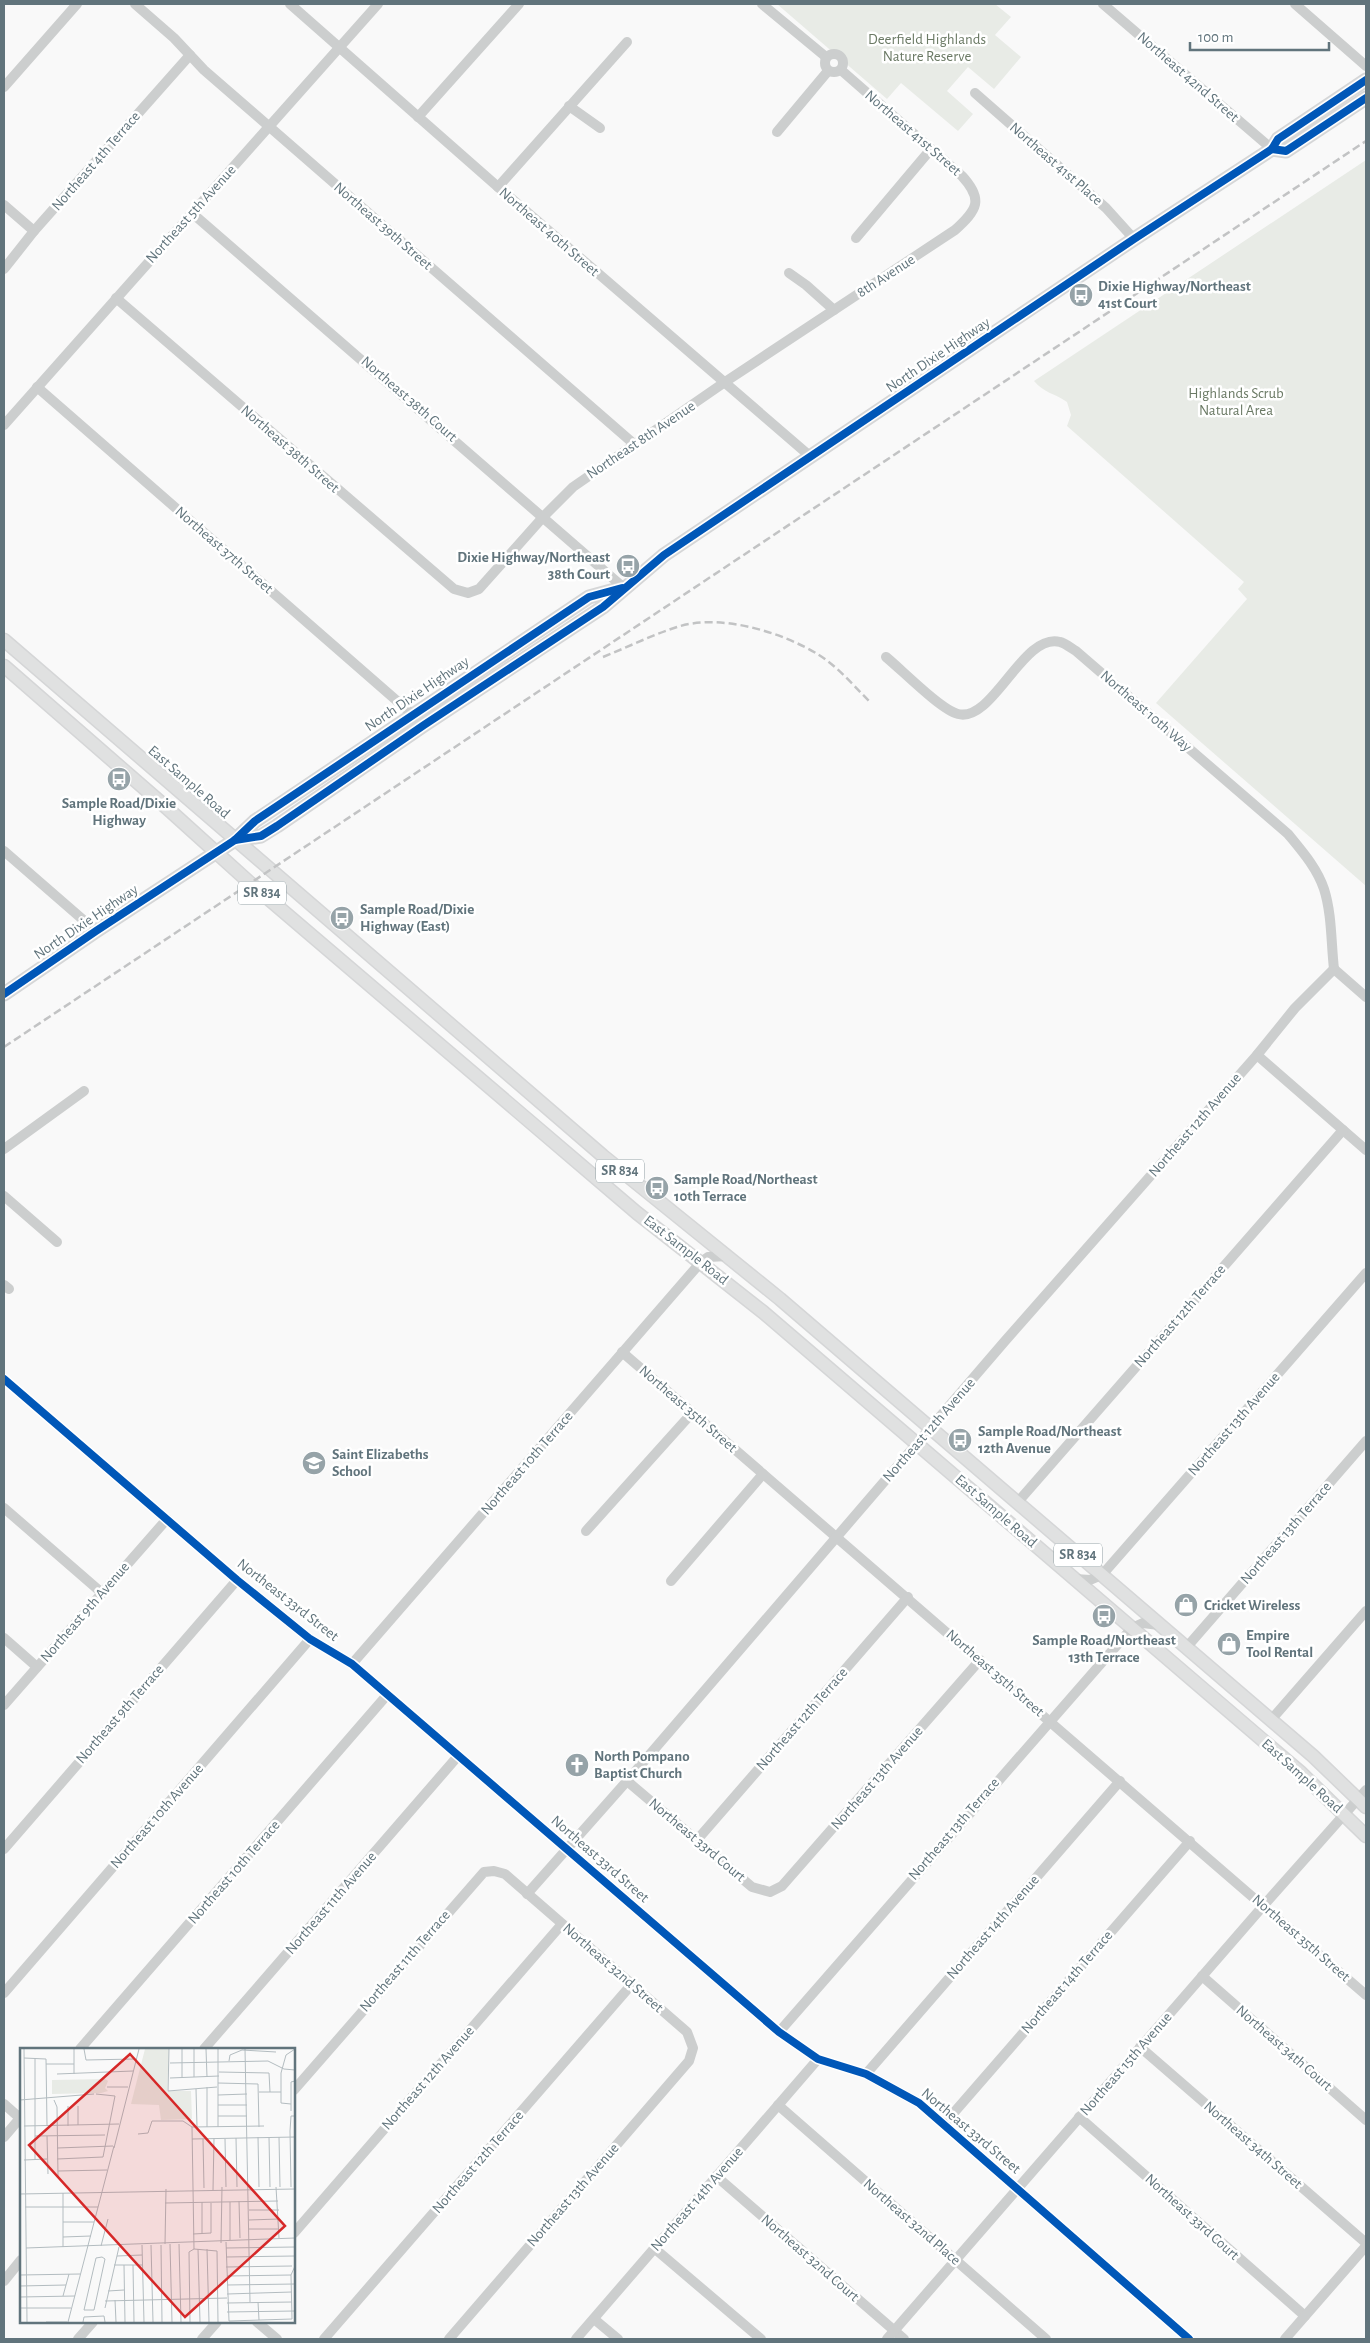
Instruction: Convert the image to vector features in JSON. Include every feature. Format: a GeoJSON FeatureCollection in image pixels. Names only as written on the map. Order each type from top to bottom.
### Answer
{"type":"FeatureCollection","features":[{"type":"Feature","properties":{"kind":"main road","name":"North Dixie Highway"},"geometry":{"type":"LineString","coordinates":[[235,840],[261,836],[277,826],[424,725],[603,607],[664,555],[1134,239],[1272,149],[1278,140],[1366,80]]}},
{"type":"Feature","properties":{"kind":"main road","name":"North Dixie Highway"},"geometry":{"type":"LineString","coordinates":[[1272,149],[1286,151],[1366,98]]}},
{"type":"Feature","properties":{"kind":"main road","name":"North Dixie Highway"},"geometry":{"type":"LineString","coordinates":[[4,994],[235,840],[255,821],[412,714],[589,597],[624,588]]}},
{"type":"Feature","properties":{"kind":"main road","name":"East Sample Road"},"geometry":{"type":"LineString","coordinates":[[4,640],[634,1183],[728,1256],[1364,1799]]}},
{"type":"Feature","properties":{"kind":"main road","name":"East Sample Road"},"geometry":{"type":"LineString","coordinates":[[4,666],[215,852],[637,1212],[701,1262],[917,1444],[1300,1772],[1366,1836]]}},
{"type":"Feature","properties":{"kind":"main road"},"geometry":{"type":"LineString","coordinates":[[432,1037],[448,1033],[466,1038]]}},
{"type":"Feature","properties":{"kind":"main road"},"geometry":{"type":"LineString","coordinates":[[678,1244],[691,1245],[706,1239]]}},
{"type":"Feature","properties":{"kind":"street"},"geometry":{"type":"LineString","coordinates":[[4,87],[77,4]]}},
{"type":"Feature","properties":{"kind":"street","name":"Northeast 39th Street"},"geometry":{"type":"LineString","coordinates":[[136,4],[269,126],[634,444]]}},
{"type":"Feature","properties":{"kind":"street","name":"Northeast 40th Street"},"geometry":{"type":"LineString","coordinates":[[290,4],[498,188],[811,457]]}},
{"type":"Feature","properties":{"kind":"street","name":"Northeast 5th Avenue"},"geometry":{"type":"LineString","coordinates":[[4,425],[378,4]]}},
{"type":"Feature","properties":{"kind":"street"},"geometry":{"type":"LineString","coordinates":[[418,117],[519,4]]}},
{"type":"Feature","properties":{"kind":"street"},"geometry":{"type":"LineString","coordinates":[[762,4],[826,57]]}},
{"type":"Feature","properties":{"kind":"street","name":"Northeast 42nd Street"},"geometry":{"type":"LineString","coordinates":[[1103,4],[1272,149]]}},
{"type":"Feature","properties":{"kind":"street"},"geometry":{"type":"LineString","coordinates":[[1295,4],[1366,66]]}},
{"type":"Feature","properties":{"kind":"street"},"geometry":{"type":"LineString","coordinates":[[498,188],[627,42]]}},
{"type":"Feature","properties":{"kind":"street"},"geometry":{"type":"LineString","coordinates":[[826,57],[833,53],[841,56],[844,63],[841,70],[835,72],[828,71]]}},
{"type":"Feature","properties":{"kind":"street","name":"Northeast 4th Terrace"},"geometry":{"type":"LineString","coordinates":[[4,270],[34,231],[190,55]]}},
{"type":"Feature","properties":{"kind":"street"},"geometry":{"type":"LineString","coordinates":[[826,57],[825,64],[828,71]]}},
{"type":"Feature","properties":{"kind":"street","name":"Northeast 41st Street"},"geometry":{"type":"LineString","coordinates":[[841,70],[972,186],[977,201]]}},
{"type":"Feature","properties":{"kind":"street"},"geometry":{"type":"LineString","coordinates":[[777,132],[828,71]]}},
{"type":"Feature","properties":{"kind":"street","name":"Northeast 41st Place"},"geometry":{"type":"LineString","coordinates":[[975,93],[1106,208],[1134,239]]}},
{"type":"Feature","properties":{"kind":"street"},"geometry":{"type":"LineString","coordinates":[[569,106],[600,128]]}},
{"type":"Feature","properties":{"kind":"street"},"geometry":{"type":"LineString","coordinates":[[856,238],[931,149]]}},
{"type":"Feature","properties":{"kind":"street","name":"8th Avenue"},"geometry":{"type":"LineString","coordinates":[[834,310],[955,230],[972,215],[977,201]]}},
{"type":"Feature","properties":{"kind":"street"},"geometry":{"type":"LineString","coordinates":[[4,205],[34,231]]}},
{"type":"Feature","properties":{"kind":"street","name":"Northeast 38th Court"},"geometry":{"type":"LineString","coordinates":[[192,213],[544,516],[624,588]]}},
{"type":"Feature","properties":{"kind":"street"},"geometry":{"type":"LineString","coordinates":[[789,273],[806,285],[834,310]]}},
{"type":"Feature","properties":{"kind":"street","name":"Northeast 38th Street"},"geometry":{"type":"LineString","coordinates":[[116,298],[454,589],[468,593]]}},
{"type":"Feature","properties":{"kind":"street","name":"Northeast 8th Avenue"},"geometry":{"type":"LineString","coordinates":[[468,593],[479,589],[544,516],[573,487],[725,382],[834,310]]}},
{"type":"Feature","properties":{"kind":"street","name":"Northeast 37th Street"},"geometry":{"type":"LineString","coordinates":[[37,387],[412,714]]}},
{"type":"Feature","properties":{"kind":"street","name":"Northeast 10th Way"},"geometry":{"type":"LineString","coordinates":[[886,657],[940,704],[957,714],[970,715],[986,703],[1031,651],[1045,643],[1059,641],[1076,651],[1288,834],[1310,860],[1324,889],[1331,922],[1334,969]]}},
{"type":"Feature","properties":{"kind":"street"},"geometry":{"type":"LineString","coordinates":[[4,851],[96,931]]}},
{"type":"Feature","properties":{"kind":"street"},"geometry":{"type":"LineString","coordinates":[[1334,969],[1366,997]]}},
{"type":"Feature","properties":{"kind":"street","name":"Northeast 12th Avenue"},"geometry":{"type":"LineString","coordinates":[[527,1894],[566,1848],[628,1781],[930,1428],[1257,1056],[1294,1008],[1334,969]]}},
{"type":"Feature","properties":{"kind":"street"},"geometry":{"type":"LineString","coordinates":[[1257,1056],[1366,1150]]}},
{"type":"Feature","properties":{"kind":"street"},"geometry":{"type":"LineString","coordinates":[[4,1149],[84,1090]]}},
{"type":"Feature","properties":{"kind":"street","name":"Northeast 12th Terrace"},"geometry":{"type":"LineString","coordinates":[[1017,1502],[1343,1130]]}},
{"type":"Feature","properties":{"kind":"street"},"geometry":{"type":"LineString","coordinates":[[4,1196],[57,1242]]}},
{"type":"Feature","properties":{"kind":"street"},"geometry":{"type":"LineString","coordinates":[[701,1262],[708,1257],[728,1256]]}},
{"type":"Feature","properties":{"kind":"street","name":"Northeast 10th Terrace"},"geometry":{"type":"LineString","coordinates":[[352,1664],[701,1262]]}},
{"type":"Feature","properties":{"kind":"street","name":"Northeast 13th Avenue"},"geometry":{"type":"LineString","coordinates":[[1102,1575],[1366,1273]]}},
{"type":"Feature","properties":{"kind":"street","name":"Northeast 35th Street"},"geometry":{"type":"LineString","coordinates":[[622,1352],[908,1597],[1366,1995]]}},
{"type":"Feature","properties":{"kind":"street","name":"Northeast 33rd Street"},"geometry":{"type":"LineString","coordinates":[[4,1379],[237,1580],[310,1639],[352,1664],[779,2032],[818,2059],[866,2074],[918,2103],[1018,2188],[1189,2339]]}},
{"type":"Feature","properties":{"kind":"street"},"geometry":{"type":"LineString","coordinates":[[586,1531],[692,1413]]}},
{"type":"Feature","properties":{"kind":"street","name":"Northeast 13th Terrace"},"geometry":{"type":"LineString","coordinates":[[1186,1648],[1366,1441]]}},
{"type":"Feature","properties":{"kind":"street"},"geometry":{"type":"LineString","coordinates":[[671,1581],[763,1474]]}},
{"type":"Feature","properties":{"kind":"street"},"geometry":{"type":"LineString","coordinates":[[4,1508],[102,1593]]}},
{"type":"Feature","properties":{"kind":"street","name":"Northeast 9th Avenue"},"geometry":{"type":"LineString","coordinates":[[4,1706],[167,1519]]}},
{"type":"Feature","properties":{"kind":"street"},"geometry":{"type":"LineString","coordinates":[[1075,1579],[1090,1580],[1102,1575]]}},
{"type":"Feature","properties":{"kind":"street","name":"Northeast 9th Terrace"},"geometry":{"type":"LineString","coordinates":[[4,1849],[237,1580]]}},
{"type":"Feature","properties":{"kind":"street","name":"Northeast 12th Terrace"},"geometry":{"type":"LineString","coordinates":[[696,1840],[908,1597]]}},
{"type":"Feature","properties":{"kind":"street"},"geometry":{"type":"LineString","coordinates":[[1271,1720],[1366,1611]]}},
{"type":"Feature","properties":{"kind":"street"},"geometry":{"type":"LineString","coordinates":[[1132,1628],[1143,1623],[1159,1625]]}},
{"type":"Feature","properties":{"kind":"street","name":"Northeast 13th Terrace"},"geometry":{"type":"LineString","coordinates":[[779,2032],[1132,1628]]}},
{"type":"Feature","properties":{"kind":"street"},"geometry":{"type":"LineString","coordinates":[[4,1638],[37,1667]]}},
{"type":"Feature","properties":{"kind":"street","name":"Northeast 10th Avenue"},"geometry":{"type":"LineString","coordinates":[[4,1993],[310,1639]]}},
{"type":"Feature","properties":{"kind":"street","name":"Northeast 13th Avenue"},"geometry":{"type":"LineString","coordinates":[[770,1892],[782,1886],[980,1660]]}},
{"type":"Feature","properties":{"kind":"street","name":"Northeast 10th Terrace"},"geometry":{"type":"LineString","coordinates":[[81,2048],[387,1695]]}},
{"type":"Feature","properties":{"kind":"street","name":"Northeast 11th Avenue"},"geometry":{"type":"LineString","coordinates":[[205,2048],[458,1756]]}},
{"type":"Feature","properties":{"kind":"street","name":"Northeast 33rd Court"},"geometry":{"type":"LineString","coordinates":[[628,1781],[752,1887],[770,1892]]}},
{"type":"Feature","properties":{"kind":"street","name":"Northeast 14th Avenue"},"geometry":{"type":"LineString","coordinates":[[866,2074],[1120,1781]]}},
{"type":"Feature","properties":{"kind":"street","name":"Northeast 15th Avenue"},"geometry":{"type":"LineString","coordinates":[[887,2339],[1264,1905],[1345,1814],[1364,1799]]}},
{"type":"Feature","properties":{"kind":"street","name":"Northeast 14th Terrace"},"geometry":{"type":"LineString","coordinates":[[944,2124],[1190,1841]]}},
{"type":"Feature","properties":{"kind":"street","name":"Northeast 11th Terrace"},"geometry":{"type":"LineString","coordinates":[[295,2089],[484,1872],[494,1871],[504,1874],[527,1894]]}},
{"type":"Feature","properties":{"kind":"street","name":"Northeast 32nd Street"},"geometry":{"type":"LineString","coordinates":[[527,1894],[687,2032],[693,2048]]}},
{"type":"Feature","properties":{"kind":"street","name":"Northeast 12th Avenue"},"geometry":{"type":"LineString","coordinates":[[295,2232],[562,1924]]}},
{"type":"Feature","properties":{"kind":"street","name":"Northeast 34th Court"},"geometry":{"type":"LineString","coordinates":[[1202,1976],[1366,2120]]}},
{"type":"Feature","properties":{"kind":"street","name":"Northeast 12th Terrace"},"geometry":{"type":"LineString","coordinates":[[324,2339],[632,1984]]}},
{"type":"Feature","properties":{"kind":"street","name":"Northeast 34th Street"},"geometry":{"type":"LineString","coordinates":[[1140,2047],[1366,2245]]}},
{"type":"Feature","properties":{"kind":"street","name":"Northeast 13th Avenue"},"geometry":{"type":"LineString","coordinates":[[449,2339],[689,2061],[693,2048]]}},
{"type":"Feature","properties":{"kind":"street","name":"Northeast 14th Avenue"},"geometry":{"type":"LineString","coordinates":[[576,2339],[818,2059]]}},
{"type":"Feature","properties":{"kind":"street"},"geometry":{"type":"LineString","coordinates":[[4,2104],[20,2117]]}},
{"type":"Feature","properties":{"kind":"street","name":"Northeast 32nd Place"},"geometry":{"type":"LineString","coordinates":[[778,2105],[1046,2339]]}},
{"type":"Feature","properties":{"kind":"street","name":"Northeast 33rd Court"},"geometry":{"type":"LineString","coordinates":[[1079,2117],[1305,2316]]}},
{"type":"Feature","properties":{"kind":"street"},"geometry":{"type":"LineString","coordinates":[[4,2137],[20,2119]]}},
{"type":"Feature","properties":{"kind":"street","name":"Northeast 32nd Court"},"geometry":{"type":"LineString","coordinates":[[716,2176],[904,2339]]}},
{"type":"Feature","properties":{"kind":"street"},"geometry":{"type":"LineString","coordinates":[[1285,2339],[1366,2245]]}},
{"type":"Feature","properties":{"kind":"street"},"geometry":{"type":"LineString","coordinates":[[654,2248],[761,2339]]}},
{"type":"Feature","properties":{"kind":"street"},"geometry":{"type":"LineString","coordinates":[[4,2281],[20,2261]]}},
{"type":"Feature","properties":{"kind":"street"},"geometry":{"type":"LineString","coordinates":[[594,2318],[618,2339]]}},
{"type":"Feature","properties":{"kind":"street"},"geometry":{"type":"LineString","coordinates":[[78,2339],[92,2323]]}},
{"type":"Feature","properties":{"kind":"street"},"geometry":{"type":"LineString","coordinates":[[202,2339],[216,2323]]}},
{"type":"Feature","properties":{"kind":"street"},"geometry":{"type":"LineString","coordinates":[[258,2323],[277,2339]]}},
{"type":"Feature","properties":{"kind":"green space","name":"Deerfield Highlands Nature Reserve"},"geometry":{"type":"Polygon","coordinates":[[[777,4],[995,4],[1011,17],[995,35],[1021,57],[994,89],[968,67],[947,91],[973,114],[958,131],[901,83],[887,99],[777,4]]]}},
{"type":"Feature","properties":{"kind":"green space","name":"Highlands Scrub Natural Area"},"geometry":{"type":"Polygon","coordinates":[[[1366,160],[1366,886],[1156,703],[1247,599],[1238,589],[1244,582],[1067,426],[1071,415],[1067,402],[1045,391],[1034,381],[1366,160]]]}},
{"type":"Feature","properties":{"kind":"railway"},"geometry":{"type":"LineString","coordinates":[[4,1047],[1366,141]]}},
{"type":"Feature","properties":{"kind":"railway"},"geometry":{"type":"LineString","coordinates":[[603,657],[649,637],[694,623],[712,622],[750,627],[787,639],[819,655],[839,671],[869,701]]}},
{"type":"Feature","properties":{"kind":"cycle path"},"geometry":{"type":"LineString","coordinates":[[235,840],[261,836],[277,826],[424,725],[603,607],[664,555],[1134,239],[1272,149],[1278,139],[1366,80]]}},
{"type":"Feature","properties":{"kind":"cycle path"},"geometry":{"type":"LineString","coordinates":[[1272,149],[1286,151],[1366,98]]}},
{"type":"Feature","properties":{"kind":"cycle path"},"geometry":{"type":"LineString","coordinates":[[4,994],[235,840],[255,821],[589,597],[622,588]]}},
{"type":"Feature","properties":{"kind":"cycle path"},"geometry":{"type":"LineString","coordinates":[[4,1379],[237,1580],[310,1639],[352,1664],[779,2032],[818,2059],[866,2074],[919,2103],[1189,2339]]}},
{"type":"Feature","properties":{"kind":"place","name":"Dixie Highway/Northeast 41st Court"},"geometry":{"type":"Point","coordinates":[1081,295]}},
{"type":"Feature","properties":{"kind":"place","name":"Dixie Highway/Northeast 38th Court"},"geometry":{"type":"Point","coordinates":[628,566]}},
{"type":"Feature","properties":{"kind":"place","name":"Sample Road/Dixie Highway"},"geometry":{"type":"Point","coordinates":[119,779]}},
{"type":"Feature","properties":{"kind":"place","name":"Sample Road/Dixie Highway (East)"},"geometry":{"type":"Point","coordinates":[342,918]}},
{"type":"Feature","properties":{"kind":"place","name":"Sample Road/Northeast 10th Terrace"},"geometry":{"type":"Point","coordinates":[657,1188]}},
{"type":"Feature","properties":{"kind":"place","name":"Sample Road/Northeast 12th Avenue"},"geometry":{"type":"Point","coordinates":[960,1440]}},
{"type":"Feature","properties":{"kind":"place","name":"Saint Elizabeths School"},"geometry":{"type":"Point","coordinates":[314,1463]}},
{"type":"Feature","properties":{"kind":"place","name":"Cricket Wireless"},"geometry":{"type":"Point","coordinates":[1186,1605]}},
{"type":"Feature","properties":{"kind":"place","name":"Sample Road/Northeast 13th Terrace"},"geometry":{"type":"Point","coordinates":[1104,1616]}},
{"type":"Feature","properties":{"kind":"place","name":"Empire Tool Rental"},"geometry":{"type":"Point","coordinates":[1229,1644]}},
{"type":"Feature","properties":{"kind":"place","name":"North Pompano Baptist Church"},"geometry":{"type":"Point","coordinates":[577,1765]}}]}
